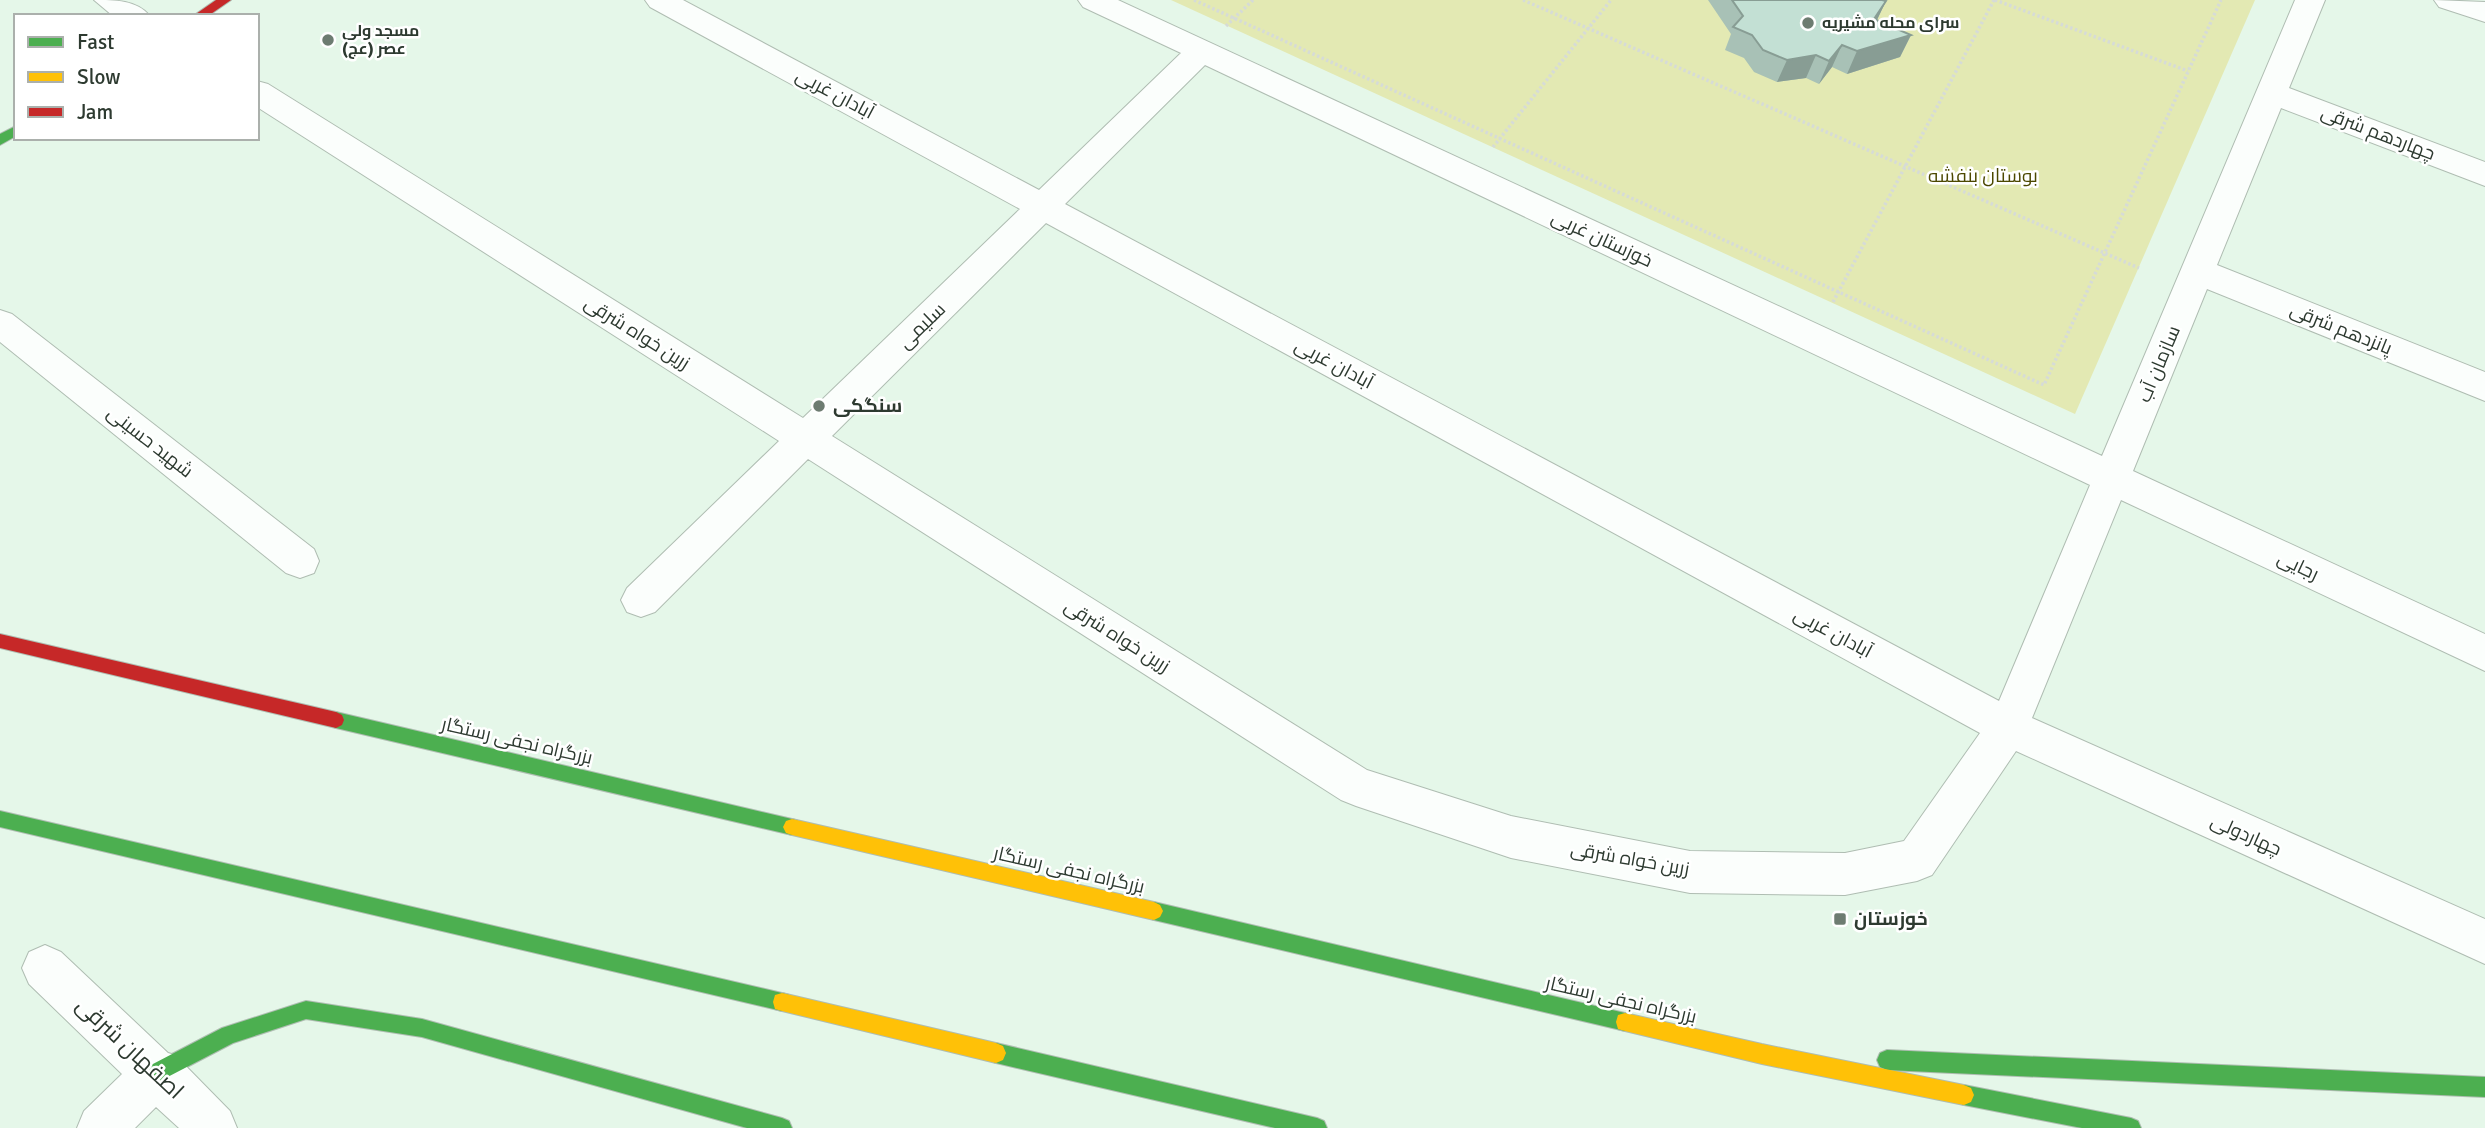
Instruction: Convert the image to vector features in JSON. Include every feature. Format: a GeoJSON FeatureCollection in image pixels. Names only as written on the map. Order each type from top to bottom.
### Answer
{"type":"FeatureCollection","features":[{"type":"Feature","properties":{"kind":"main road"},"geometry":{"type":"LineString","coordinates":[[202,14],[225,0]]}},
{"type":"Feature","properties":{"kind":"main road","name":"بزرگراه نجفی رستگار"},"geometry":{"type":"LineString","coordinates":[[0,641],[1762,1054],[2131,1128]]}},
{"type":"Feature","properties":{"kind":"main road"},"geometry":{"type":"LineString","coordinates":[[0,819],[1317,1128]]}},
{"type":"Feature","properties":{"kind":"main road"},"geometry":{"type":"LineString","coordinates":[[158,1072],[229,1035],[306,1010],[422,1028],[782,1128]]}},
{"type":"Feature","properties":{"kind":"main road"},"geometry":{"type":"LineString","coordinates":[[1762,1054],[2485,1087]]}},
{"type":"Feature","properties":{"kind":"street"},"geometry":{"type":"LineString","coordinates":[[109,0],[132,14]]}},
{"type":"Feature","properties":{"kind":"street","name":"آبادان غربی"},"geometry":{"type":"LineString","coordinates":[[660,0],[2008,727]]}},
{"type":"Feature","properties":{"kind":"street","name":"خوزستان غربی"},"geometry":{"type":"LineString","coordinates":[[1093,0],[2111,478]]}},
{"type":"Feature","properties":{"kind":"street","name":"سازمان آب"},"geometry":{"type":"LineString","coordinates":[[2008,727],[2310,0]]}},
{"type":"Feature","properties":{"kind":"street"},"geometry":{"type":"LineString","coordinates":[[2449,0],[2485,12]]}},
{"type":"Feature","properties":{"kind":"street","name":"سلیمی"},"geometry":{"type":"LineString","coordinates":[[641,600],[1201,51]]}},
{"type":"Feature","properties":{"kind":"street","name":"زرین خواه شرقی"},"geometry":{"type":"LineString","coordinates":[[259,93],[1356,786],[1511,836],[1690,872],[1845,874],[1917,860],[2008,727]]}},
{"type":"Feature","properties":{"kind":"street","name":"چهاردهم شرقی"},"geometry":{"type":"LineString","coordinates":[[2272,93],[2485,174]]}},
{"type":"Feature","properties":{"kind":"street","name":"پانزدهم شرقی"},"geometry":{"type":"LineString","coordinates":[[2198,271],[2485,387]]}},
{"type":"Feature","properties":{"kind":"street","name":"شهید حسینی"},"geometry":{"type":"LineString","coordinates":[[0,323],[300,561]]}},
{"type":"Feature","properties":{"kind":"street","name":"رجایی"},"geometry":{"type":"LineString","coordinates":[[2111,478],[2485,653]]}},
{"type":"Feature","properties":{"kind":"street","name":"چهاردولی"},"geometry":{"type":"LineString","coordinates":[[2008,727],[2485,942]]}},
{"type":"Feature","properties":{"kind":"street","name":"اصفهان شرقی"},"geometry":{"type":"LineString","coordinates":[[45,968],[158,1072],[213,1128]]}},
{"type":"Feature","properties":{"kind":"street"},"geometry":{"type":"LineString","coordinates":[[101,1128],[158,1072]]}},
{"type":"Feature","properties":{"kind":"path"},"geometry":{"type":"LineString","coordinates":[[1194,0],[1840,290],[2044,385],[2221,0]]}},
{"type":"Feature","properties":{"kind":"path"},"geometry":{"type":"LineString","coordinates":[[1523,0],[2139,268]]}},
{"type":"Feature","properties":{"kind":"path"},"geometry":{"type":"LineString","coordinates":[[1493,147],[1611,0]]}},
{"type":"Feature","properties":{"kind":"path"},"geometry":{"type":"LineString","coordinates":[[1833,302],[1994,0],[2188,71]]}},
{"type":"Feature","properties":{"kind":"green space","name":"بوستان بنفشه"},"geometry":{"type":"Polygon","coordinates":[[[1171,0],[2255,0],[2075,414],[1171,0]]]}},
{"type":"Feature","properties":{"kind":"building"},"geometry":{"type":"Polygon","coordinates":[[[1732,0],[1882,0],[1886,1],[1874,19],[1911,35],[1857,51],[1842,45],[1829,61],[1816,55],[1787,60],[1763,50],[1752,35],[1733,27],[1743,16],[1732,0]]]}},
{"type":"Feature","properties":{"kind":"traffic: fast"},"geometry":{"type":"LineString","coordinates":[[0,140],[14,131]]}},
{"type":"Feature","properties":{"kind":"traffic: fast"},"geometry":{"type":"LineString","coordinates":[[336,720],[792,827]]}},
{"type":"Feature","properties":{"kind":"traffic: fast"},"geometry":{"type":"LineString","coordinates":[[0,819],[782,1002]]}},
{"type":"Feature","properties":{"kind":"traffic: fast"},"geometry":{"type":"LineString","coordinates":[[1154,911],[1625,1022]]}},
{"type":"Feature","properties":{"kind":"traffic: fast"},"geometry":{"type":"LineString","coordinates":[[158,1072],[229,1035],[306,1010],[422,1028],[782,1128]]}},
{"type":"Feature","properties":{"kind":"traffic: fast"},"geometry":{"type":"LineString","coordinates":[[996,1053],[1317,1128]]}},
{"type":"Feature","properties":{"kind":"traffic: fast"},"geometry":{"type":"LineString","coordinates":[[1887,1060],[2485,1087]]}},
{"type":"Feature","properties":{"kind":"traffic: fast"},"geometry":{"type":"LineString","coordinates":[[1964,1095],[2131,1128]]}},
{"type":"Feature","properties":{"kind":"traffic: slow"},"geometry":{"type":"LineString","coordinates":[[792,827],[1154,911]]}},
{"type":"Feature","properties":{"kind":"traffic: slow"},"geometry":{"type":"LineString","coordinates":[[782,1002],[996,1053]]}},
{"type":"Feature","properties":{"kind":"traffic: slow"},"geometry":{"type":"LineString","coordinates":[[1625,1022],[1762,1054],[1964,1095]]}},
{"type":"Feature","properties":{"kind":"traffic: jam"},"geometry":{"type":"LineString","coordinates":[[202,14],[225,0]]}},
{"type":"Feature","properties":{"kind":"traffic: jam"},"geometry":{"type":"LineString","coordinates":[[0,641],[336,720]]}},
{"type":"Feature","properties":{"kind":"place","name":"سرای محله مشیریه"},"geometry":{"type":"Point","coordinates":[1808,23]}},
{"type":"Feature","properties":{"kind":"place","name":"مسجد ولی عصر (عج)"},"geometry":{"type":"Point","coordinates":[328,40]}},
{"type":"Feature","properties":{"kind":"place","name":"سنگکی"},"geometry":{"type":"Point","coordinates":[819,406]}},
{"type":"Feature","properties":{"kind":"place","name":"خوزستان"},"geometry":{"type":"Point","coordinates":[1840,919]}}]}
